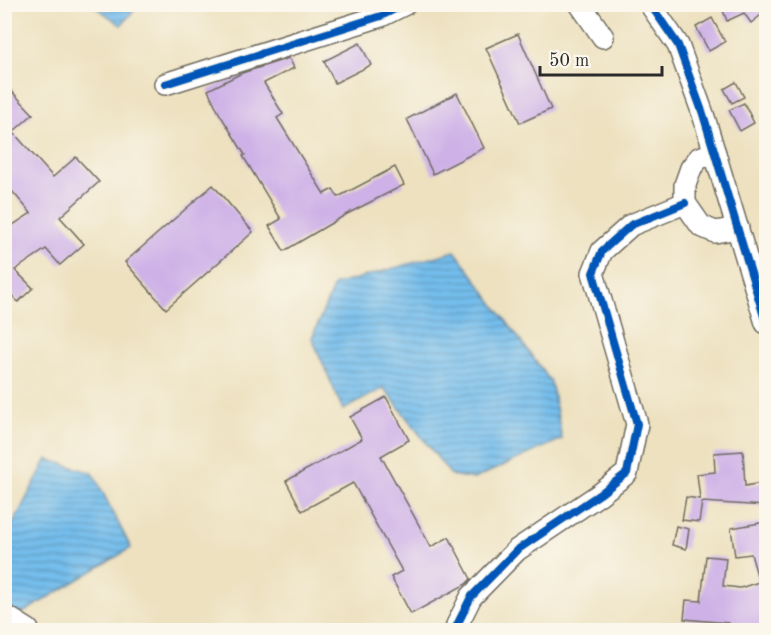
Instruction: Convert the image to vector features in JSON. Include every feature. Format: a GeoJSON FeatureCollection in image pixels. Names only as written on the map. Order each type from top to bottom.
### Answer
{"type":"FeatureCollection","features":[{"type":"Feature","properties":{"kind":"street"},"geometry":{"type":"LineString","coordinates":[[165,84],[381,16],[405,4]]}},
{"type":"Feature","properties":{"kind":"street"},"geometry":{"type":"LineString","coordinates":[[580,4],[603,37]]}},
{"type":"Feature","properties":{"kind":"street"},"geometry":{"type":"LineString","coordinates":[[650,4],[678,45],[715,153],[766,323]]}},
{"type":"Feature","properties":{"kind":"street"},"geometry":{"type":"LineString","coordinates":[[715,153],[699,158],[690,168],[685,185],[685,203],[701,226],[715,232],[738,228]]}},
{"type":"Feature","properties":{"kind":"street"},"geometry":{"type":"LineString","coordinates":[[456,630],[471,597],[517,549],[600,494],[627,473],[637,424],[593,273],[602,250],[631,225],[685,203]]}},
{"type":"Feature","properties":{"kind":"street"},"geometry":{"type":"LineString","coordinates":[[4,615],[28,630]]}},
{"type":"Feature","properties":{"kind":"water"},"geometry":{"type":"Polygon","coordinates":[[[93,5],[139,5],[121,25],[93,5]]]}},
{"type":"Feature","properties":{"kind":"water"},"geometry":{"type":"Polygon","coordinates":[[[455,251],[551,382],[562,439],[474,479],[451,475],[384,388],[343,410],[312,338],[334,285],[455,251]]]}},
{"type":"Feature","properties":{"kind":"water"},"geometry":{"type":"Polygon","coordinates":[[[47,459],[93,473],[131,548],[16,617],[5,603],[4,541],[47,459]]]}},
{"type":"Feature","properties":{"kind":"building"},"geometry":{"type":"Polygon","coordinates":[[[729,4],[763,4],[760,6],[765,12],[751,23],[744,13],[727,21],[722,8],[729,4]]]}},
{"type":"Feature","properties":{"kind":"building"},"geometry":{"type":"Polygon","coordinates":[[[712,18],[725,42],[709,51],[696,27],[712,18]]]}},
{"type":"Feature","properties":{"kind":"building"},"geometry":{"type":"Polygon","coordinates":[[[518,34],[551,109],[520,123],[486,48],[518,34]]]}},
{"type":"Feature","properties":{"kind":"building"},"geometry":{"type":"Polygon","coordinates":[[[360,43],[371,65],[335,83],[324,61],[360,43]]]}},
{"type":"Feature","properties":{"kind":"building"},"geometry":{"type":"Polygon","coordinates":[[[289,58],[294,68],[264,83],[283,114],[277,118],[324,194],[333,189],[338,197],[395,167],[404,185],[347,214],[284,251],[269,226],[281,219],[243,156],[245,155],[219,113],[208,90],[242,73],[289,58]]]}},
{"type":"Feature","properties":{"kind":"building"},"geometry":{"type":"Polygon","coordinates":[[[736,82],[744,97],[732,103],[724,89],[736,82]]]}},
{"type":"Feature","properties":{"kind":"building"},"geometry":{"type":"Polygon","coordinates":[[[4,83],[33,114],[13,132],[53,177],[76,157],[99,182],[60,217],[84,244],[60,265],[46,249],[15,270],[33,288],[18,302],[4,287],[4,231],[31,213],[4,182],[4,83]]]}},
{"type":"Feature","properties":{"kind":"building"},"geometry":{"type":"Polygon","coordinates":[[[457,93],[484,148],[433,174],[407,119],[457,93]]]}},
{"type":"Feature","properties":{"kind":"building"},"geometry":{"type":"Polygon","coordinates":[[[744,103],[754,123],[740,131],[729,110],[744,103]]]}},
{"type":"Feature","properties":{"kind":"building"},"geometry":{"type":"Polygon","coordinates":[[[213,185],[253,232],[166,309],[125,262],[213,185]]]}},
{"type":"Feature","properties":{"kind":"building"},"geometry":{"type":"Polygon","coordinates":[[[386,397],[409,440],[381,456],[431,547],[449,537],[471,579],[411,614],[391,577],[402,571],[353,483],[302,511],[286,481],[362,439],[350,417],[386,397]]]}},
{"type":"Feature","properties":{"kind":"building"},"geometry":{"type":"Polygon","coordinates":[[[743,451],[745,486],[766,482],[766,506],[702,502],[699,522],[682,520],[686,497],[700,499],[697,474],[715,472],[714,453],[743,451]]]}},
{"type":"Feature","properties":{"kind":"building"},"geometry":{"type":"Polygon","coordinates":[[[766,522],[766,630],[732,630],[729,623],[684,619],[686,600],[701,601],[706,556],[726,558],[723,586],[740,588],[759,582],[751,554],[735,556],[731,528],[766,522]]]}},
{"type":"Feature","properties":{"kind":"building"},"geometry":{"type":"Polygon","coordinates":[[[676,526],[689,529],[686,549],[672,545],[676,526]]]}},
{"type":"Feature","properties":{"kind":"cycle path"},"geometry":{"type":"LineString","coordinates":[[165,84],[381,16],[405,4]]}},
{"type":"Feature","properties":{"kind":"cycle path"},"geometry":{"type":"LineString","coordinates":[[650,4],[678,45],[703,114],[766,323]]}},
{"type":"Feature","properties":{"kind":"cycle path"},"geometry":{"type":"LineString","coordinates":[[456,630],[471,597],[517,550],[627,473],[637,424],[593,273],[602,251],[631,225],[685,203]]}}]}
